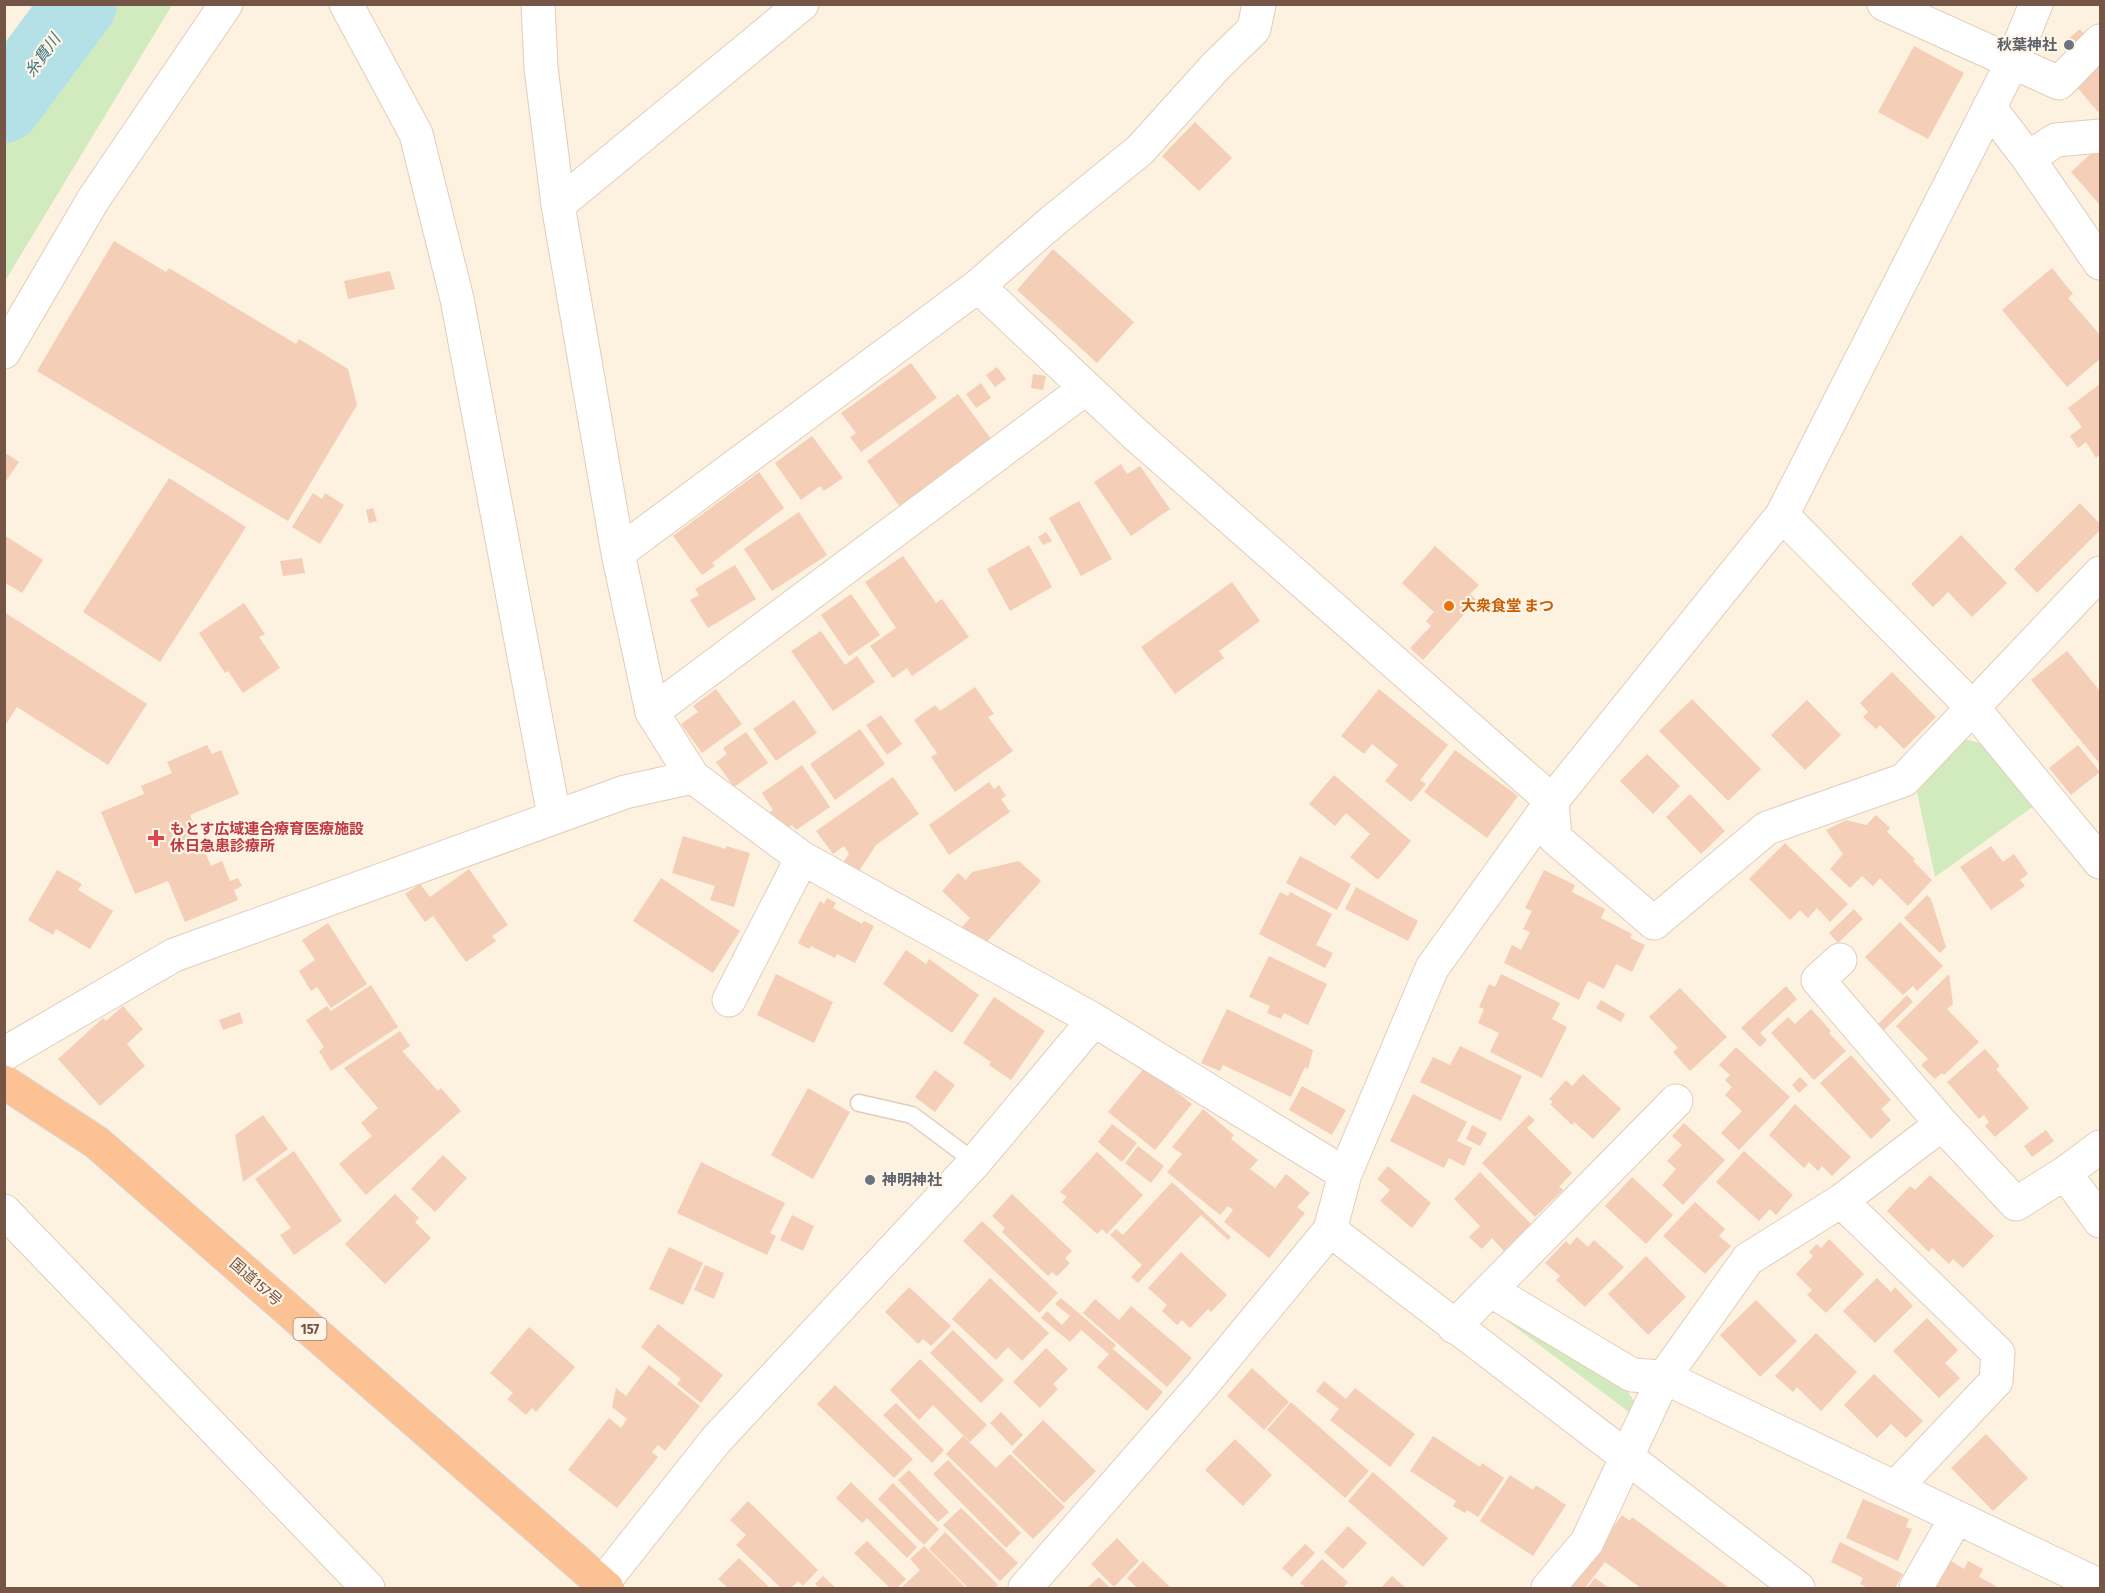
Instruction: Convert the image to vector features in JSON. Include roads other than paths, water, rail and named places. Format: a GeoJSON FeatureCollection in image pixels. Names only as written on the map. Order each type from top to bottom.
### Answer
{"type":"FeatureCollection","features":[{"type":"Feature","properties":{"kind":"highway","name":"国道157号"},"geometry":{"type":"LineString","coordinates":[[4,1082],[96,1142],[604,1586]]}},
{"type":"Feature","properties":{"kind":"street"},"geometry":{"type":"LineString","coordinates":[[4,352],[93,200],[226,4]]}},
{"type":"Feature","properties":{"kind":"street"},"geometry":{"type":"LineString","coordinates":[[346,4],[416,134],[457,299],[554,816]]}},
{"type":"Feature","properties":{"kind":"street"},"geometry":{"type":"LineString","coordinates":[[538,4],[541,68],[558,205],[618,552],[652,712],[693,777],[802,858],[1094,1020],[1345,1174]]}},
{"type":"Feature","properties":{"kind":"street"},"geometry":{"type":"LineString","coordinates":[[558,205],[802,4]]}},
{"type":"Feature","properties":{"kind":"street"},"geometry":{"type":"LineString","coordinates":[[618,552],[978,286],[1140,150],[1216,66],[1254,29],[1258,4]]}},
{"type":"Feature","properties":{"kind":"street"},"geometry":{"type":"LineString","coordinates":[[1884,4],[2059,83],[2100,42]]}},
{"type":"Feature","properties":{"kind":"street"},"geometry":{"type":"LineString","coordinates":[[1025,1588],[1203,1384],[1330,1230],[1345,1174],[1432,968],[1552,801],[1782,515],[2012,63],[2036,4]]}},
{"type":"Feature","properties":{"kind":"street"},"geometry":{"type":"LineString","coordinates":[[1989,107],[2028,158],[2100,263]]}},
{"type":"Feature","properties":{"kind":"street"},"geometry":{"type":"LineString","coordinates":[[2028,158],[2056,140],[2100,136]]}},
{"type":"Feature","properties":{"kind":"street"},"geometry":{"type":"LineString","coordinates":[[978,286],[1135,434],[1552,801],[1555,838],[1654,923],[1767,828],[1904,780],[2100,573]]}},
{"type":"Feature","properties":{"kind":"street"},"geometry":{"type":"LineString","coordinates":[[652,712],[1086,388]]}},
{"type":"Feature","properties":{"kind":"street"},"geometry":{"type":"LineString","coordinates":[[1782,515],[1973,708],[2100,862]]}},
{"type":"Feature","properties":{"kind":"street"},"geometry":{"type":"LineString","coordinates":[[4,1054],[174,956],[554,816],[625,792],[693,777]]}},
{"type":"Feature","properties":{"kind":"street"},"geometry":{"type":"LineString","coordinates":[[729,1000],[802,858]]}},
{"type":"Feature","properties":{"kind":"street"},"geometry":{"type":"LineString","coordinates":[[1840,960],[1818,981],[1942,1124],[2016,1203],[2065,1173],[2100,1147]]}},
{"type":"Feature","properties":{"kind":"street"},"geometry":{"type":"LineString","coordinates":[[604,1586],[716,1440],[975,1162],[1094,1020]]}},
{"type":"Feature","properties":{"kind":"street"},"geometry":{"type":"LineString","coordinates":[[1454,1327],[1676,1101]]}},
{"type":"Feature","properties":{"kind":"street"},"geometry":{"type":"LineString","coordinates":[[1548,1588],[1587,1542],[1664,1377],[1748,1259],[1841,1201],[1942,1124]]}},
{"type":"Feature","properties":{"kind":"street"},"geometry":{"type":"LineString","coordinates":[[2065,1173],[2100,1221]]}},
{"type":"Feature","properties":{"kind":"street"},"geometry":{"type":"LineString","coordinates":[[1841,1201],[1998,1353],[1996,1381],[1894,1488]]}},
{"type":"Feature","properties":{"kind":"street"},"geometry":{"type":"LineString","coordinates":[[4,1211],[368,1588]]}},
{"type":"Feature","properties":{"kind":"street"},"geometry":{"type":"LineString","coordinates":[[1330,1230],[1798,1588]]}},
{"type":"Feature","properties":{"kind":"street"},"geometry":{"type":"LineString","coordinates":[[1490,1290],[1632,1375],[1664,1377],[2100,1586]]}},
{"type":"Feature","properties":{"kind":"street"},"geometry":{"type":"LineString","coordinates":[[1916,1588],[1956,1518]]}},
{"type":"Feature","properties":{"kind":"lane"},"geometry":{"type":"LineString","coordinates":[[859,1103],[912,1115],[975,1162]]}},
{"type":"Feature","properties":{"kind":"waterway","name":"糸貫川"},"geometry":{"type":"LineString","coordinates":[[4,106],[80,4]]}},
{"type":"Feature","properties":{"kind":"place","name":"秋葉神社"},"geometry":{"type":"Point","coordinates":[2069,45]}},
{"type":"Feature","properties":{"kind":"place","name":"大衆食堂 まつ"},"geometry":{"type":"Point","coordinates":[1449,606]}},
{"type":"Feature","properties":{"kind":"place","name":"もとす広域連合療育医療施設 休日急患診療所"},"geometry":{"type":"Point","coordinates":[156,838]}},
{"type":"Feature","properties":{"kind":"place","name":"神明神社"},"geometry":{"type":"Point","coordinates":[870,1180]}}]}
